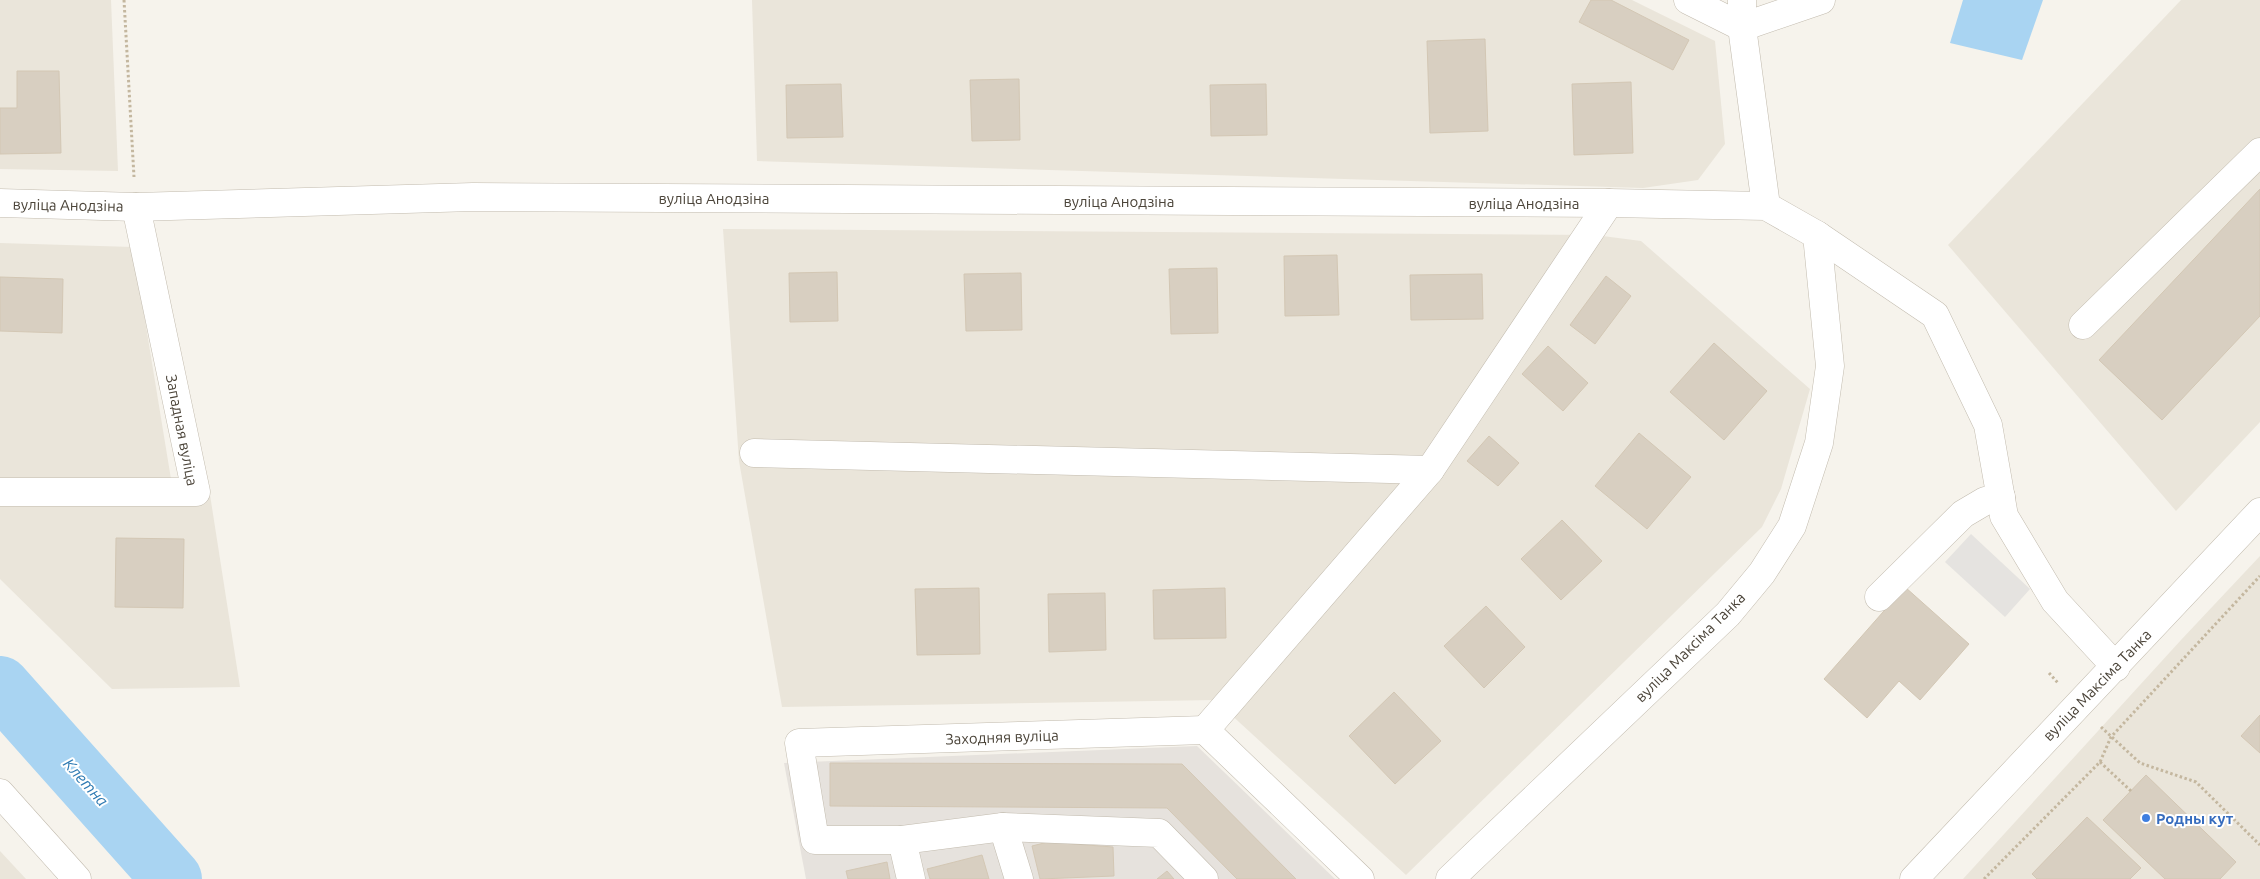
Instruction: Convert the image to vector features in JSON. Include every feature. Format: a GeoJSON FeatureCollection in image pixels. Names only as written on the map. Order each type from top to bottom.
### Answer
{"type":"FeatureCollection","features":[{"type":"Feature","properties":{"kind":"street"},"geometry":{"type":"LineString","coordinates":[[1688,0],[1742,27],[1821,0]]}},
{"type":"Feature","properties":{"kind":"street"},"geometry":{"type":"LineString","coordinates":[[1742,0],[1742,27],[1766,206],[1817,235],[1935,315],[1988,425],[2004,516],[2054,601],[2116,667]]}},
{"type":"Feature","properties":{"kind":"street"},"geometry":{"type":"LineString","coordinates":[[2083,325],[2260,152]]}},
{"type":"Feature","properties":{"kind":"street","name":"вуліца Анодзіна"},"geometry":{"type":"LineString","coordinates":[[0,203],[136,207],[473,197],[1608,203],[1766,206]]}},
{"type":"Feature","properties":{"kind":"street"},"geometry":{"type":"LineString","coordinates":[[1360,879],[1205,730],[1430,470],[1608,203]]}},
{"type":"Feature","properties":{"kind":"street","name":"Западная вуліца"},"geometry":{"type":"LineString","coordinates":[[0,492],[196,492],[136,207]]}},
{"type":"Feature","properties":{"kind":"street","name":"вуліца Максіма Танка"},"geometry":{"type":"LineString","coordinates":[[1450,879],[1728,614],[1762,573],[1792,526],[1819,443],[1830,366],[1817,235]]}},
{"type":"Feature","properties":{"kind":"street"},"geometry":{"type":"LineString","coordinates":[[754,453],[1430,470]]}},
{"type":"Feature","properties":{"kind":"street"},"geometry":{"type":"LineString","coordinates":[[1879,597],[1963,514],[1985,501],[2001,497]]}},
{"type":"Feature","properties":{"kind":"street","name":"вуліца Максіма Танка"},"geometry":{"type":"LineString","coordinates":[[1914,879],[2116,667],[2260,512]]}},
{"type":"Feature","properties":{"kind":"street","name":"Заходняя вуліца"},"geometry":{"type":"LineString","coordinates":[[902,840],[815,840],[799,743],[1205,730]]}},
{"type":"Feature","properties":{"kind":"street"},"geometry":{"type":"LineString","coordinates":[[0,793],[77,879]]}},
{"type":"Feature","properties":{"kind":"street"},"geometry":{"type":"LineString","coordinates":[[1003,827],[1019,879]]}},
{"type":"Feature","properties":{"kind":"street"},"geometry":{"type":"LineString","coordinates":[[911,879],[902,840],[1003,827],[1159,833],[1204,879]]}},
{"type":"Feature","properties":{"kind":"path"},"geometry":{"type":"LineString","coordinates":[[124,0],[136,207]]}},
{"type":"Feature","properties":{"kind":"path"},"geometry":{"type":"LineString","coordinates":[[1984,879],[2100,762],[2111,737],[2260,576]]}},
{"type":"Feature","properties":{"kind":"path"},"geometry":{"type":"LineString","coordinates":[[2111,737],[2140,763],[2196,782],[2260,845]]}},
{"type":"Feature","properties":{"kind":"path"},"geometry":{"type":"LineString","coordinates":[[2100,762],[2131,791]]}},
{"type":"Feature","properties":{"kind":"shaded area"},"geometry":{"type":"Polygon","coordinates":[[[0,0],[111,0],[118,171],[0,169],[0,0]]]}},
{"type":"Feature","properties":{"kind":"shaded area"},"geometry":{"type":"Polygon","coordinates":[[[752,0],[1632,0],[1715,41],[1725,144],[1698,180],[1643,188],[757,161],[752,0]]]}},
{"type":"Feature","properties":{"kind":"shaded area"},"geometry":{"type":"Polygon","coordinates":[[[2181,0],[2260,0],[2260,422],[2176,511],[1948,245],[2181,0]]]}},
{"type":"Feature","properties":{"kind":"shaded area"},"geometry":{"type":"Polygon","coordinates":[[[723,229],[1595,235],[1641,241],[1810,389],[1781,489],[1762,527],[1406,875],[1215,700],[782,707],[739,461],[723,229]]]}},
{"type":"Feature","properties":{"kind":"shaded area"},"geometry":{"type":"Polygon","coordinates":[[[0,243],[133,247],[171,479],[208,482],[240,687],[112,689],[0,579],[0,243]]]}},
{"type":"Feature","properties":{"kind":"shaded area"},"geometry":{"type":"Polygon","coordinates":[[[1971,534],[2030,589],[2005,617],[1945,562],[1971,534]]]}},
{"type":"Feature","properties":{"kind":"shaded area"},"geometry":{"type":"Polygon","coordinates":[[[2260,556],[2260,879],[1963,879],[2181,640],[2260,556]]]}},
{"type":"Feature","properties":{"kind":"shaded area"},"geometry":{"type":"Polygon","coordinates":[[[1197,746],[1335,879],[806,879],[784,763],[1197,746]]]}},
{"type":"Feature","properties":{"kind":"shaded area"},"geometry":{"type":"Polygon","coordinates":[[[0,851],[26,879],[0,879],[0,851]]]}},
{"type":"Feature","properties":{"kind":"water"},"geometry":{"type":"Polygon","coordinates":[[[1963,0],[2043,0],[2022,60],[1950,43],[1963,0]]]}},
{"type":"Feature","properties":{"kind":"building"},"geometry":{"type":"Polygon","coordinates":[[[1591,0],[1611,0],[1689,40],[1673,70],[1579,22],[1591,0]]]}},
{"type":"Feature","properties":{"kind":"building"},"geometry":{"type":"Polygon","coordinates":[[[1485,39],[1488,131],[1430,133],[1427,41],[1485,39]]]}},
{"type":"Feature","properties":{"kind":"building"},"geometry":{"type":"Polygon","coordinates":[[[17,71],[59,71],[61,153],[0,154],[0,108],[17,108],[17,71]]]}},
{"type":"Feature","properties":{"kind":"building"},"geometry":{"type":"Polygon","coordinates":[[[1019,79],[1020,140],[972,141],[970,80],[1019,79]]]}},
{"type":"Feature","properties":{"kind":"building"},"geometry":{"type":"Polygon","coordinates":[[[1631,82],[1633,153],[1574,155],[1572,84],[1631,82]]]}},
{"type":"Feature","properties":{"kind":"building"},"geometry":{"type":"Polygon","coordinates":[[[841,84],[843,137],[787,138],[786,85],[841,84]]]}},
{"type":"Feature","properties":{"kind":"building"},"geometry":{"type":"Polygon","coordinates":[[[1266,84],[1267,135],[1211,136],[1210,85],[1266,84]]]}},
{"type":"Feature","properties":{"kind":"building"},"geometry":{"type":"Polygon","coordinates":[[[2260,189],[2260,316],[2162,420],[2099,360],[2260,189]]]}},
{"type":"Feature","properties":{"kind":"building"},"geometry":{"type":"Polygon","coordinates":[[[1337,255],[1339,315],[1285,316],[1284,256],[1337,255]]]}},
{"type":"Feature","properties":{"kind":"building"},"geometry":{"type":"Polygon","coordinates":[[[1217,268],[1218,333],[1171,334],[1169,269],[1217,268]]]}},
{"type":"Feature","properties":{"kind":"building"},"geometry":{"type":"Polygon","coordinates":[[[837,272],[838,321],[790,322],[789,273],[837,272]]]}},
{"type":"Feature","properties":{"kind":"building"},"geometry":{"type":"Polygon","coordinates":[[[1021,273],[1022,330],[966,331],[964,274],[1021,273]]]}},
{"type":"Feature","properties":{"kind":"building"},"geometry":{"type":"Polygon","coordinates":[[[1482,274],[1483,319],[1411,320],[1410,275],[1482,274]]]}},
{"type":"Feature","properties":{"kind":"building"},"geometry":{"type":"Polygon","coordinates":[[[1606,276],[1631,296],[1595,344],[1570,325],[1606,276]]]}},
{"type":"Feature","properties":{"kind":"building"},"geometry":{"type":"Polygon","coordinates":[[[0,277],[63,279],[62,333],[0,331],[0,277]]]}},
{"type":"Feature","properties":{"kind":"building"},"geometry":{"type":"Polygon","coordinates":[[[1714,343],[1767,391],[1724,440],[1670,392],[1714,343]]]}},
{"type":"Feature","properties":{"kind":"building"},"geometry":{"type":"Polygon","coordinates":[[[1548,346],[1588,383],[1563,411],[1522,374],[1548,346]]]}},
{"type":"Feature","properties":{"kind":"building"},"geometry":{"type":"Polygon","coordinates":[[[1639,433],[1691,477],[1647,529],[1595,486],[1639,433]]]}},
{"type":"Feature","properties":{"kind":"building"},"geometry":{"type":"Polygon","coordinates":[[[1489,436],[1519,463],[1498,486],[1467,461],[1489,436]]]}},
{"type":"Feature","properties":{"kind":"building"},"geometry":{"type":"Polygon","coordinates":[[[1562,520],[1602,561],[1561,600],[1521,559],[1562,520]]]}},
{"type":"Feature","properties":{"kind":"building"},"geometry":{"type":"Polygon","coordinates":[[[116,538],[184,539],[183,608],[115,607],[116,538]]]}},
{"type":"Feature","properties":{"kind":"building"},"geometry":{"type":"Polygon","coordinates":[[[1905,587],[1969,644],[1920,700],[1899,681],[1867,718],[1824,679],[1905,587]]]}},
{"type":"Feature","properties":{"kind":"building"},"geometry":{"type":"Polygon","coordinates":[[[979,588],[980,654],[917,655],[915,589],[979,588]]]}},
{"type":"Feature","properties":{"kind":"building"},"geometry":{"type":"Polygon","coordinates":[[[1225,588],[1226,638],[1154,639],[1153,590],[1225,588]]]}},
{"type":"Feature","properties":{"kind":"building"},"geometry":{"type":"Polygon","coordinates":[[[1105,593],[1106,650],[1049,652],[1048,594],[1105,593]]]}},
{"type":"Feature","properties":{"kind":"building"},"geometry":{"type":"Polygon","coordinates":[[[1486,606],[1525,647],[1484,688],[1444,646],[1486,606]]]}},
{"type":"Feature","properties":{"kind":"building"},"geometry":{"type":"Polygon","coordinates":[[[1394,692],[1441,741],[1395,784],[1349,736],[1394,692]]]}},
{"type":"Feature","properties":{"kind":"building"},"geometry":{"type":"Polygon","coordinates":[[[2260,715],[2260,753],[2241,736],[2260,715]]]}},
{"type":"Feature","properties":{"kind":"building"},"geometry":{"type":"Polygon","coordinates":[[[830,763],[1182,764],[1296,879],[1237,879],[1167,808],[830,806],[830,763]]]}},
{"type":"Feature","properties":{"kind":"building"},"geometry":{"type":"Polygon","coordinates":[[[2146,775],[2236,862],[2220,879],[2165,879],[2103,820],[2146,775]]]}},
{"type":"Feature","properties":{"kind":"building"},"geometry":{"type":"Polygon","coordinates":[[[2087,817],[2141,868],[2130,879],[2037,879],[2032,874],[2087,817]]]}},
{"type":"Feature","properties":{"kind":"building"},"geometry":{"type":"Polygon","coordinates":[[[1048,842],[1113,847],[1114,876],[1040,879],[1032,846],[1048,842]]]}},
{"type":"Feature","properties":{"kind":"building"},"geometry":{"type":"Polygon","coordinates":[[[982,855],[989,879],[930,879],[927,869],[982,855]]]}},
{"type":"Feature","properties":{"kind":"building"},"geometry":{"type":"Polygon","coordinates":[[[887,862],[890,879],[848,879],[846,871],[887,862]]]}},
{"type":"Feature","properties":{"kind":"building"},"geometry":{"type":"Polygon","coordinates":[[[1167,871],[1174,879],[1157,879],[1167,871]]]}},
{"type":"Feature","properties":{"kind":"waterway","name":"Клетна"},"geometry":{"type":"LineString","coordinates":[[0,686],[172,879]]}},
{"type":"Feature","properties":{"kind":"place","name":"Родны кут"},"geometry":{"type":"Point","coordinates":[2146,818]}}]}
